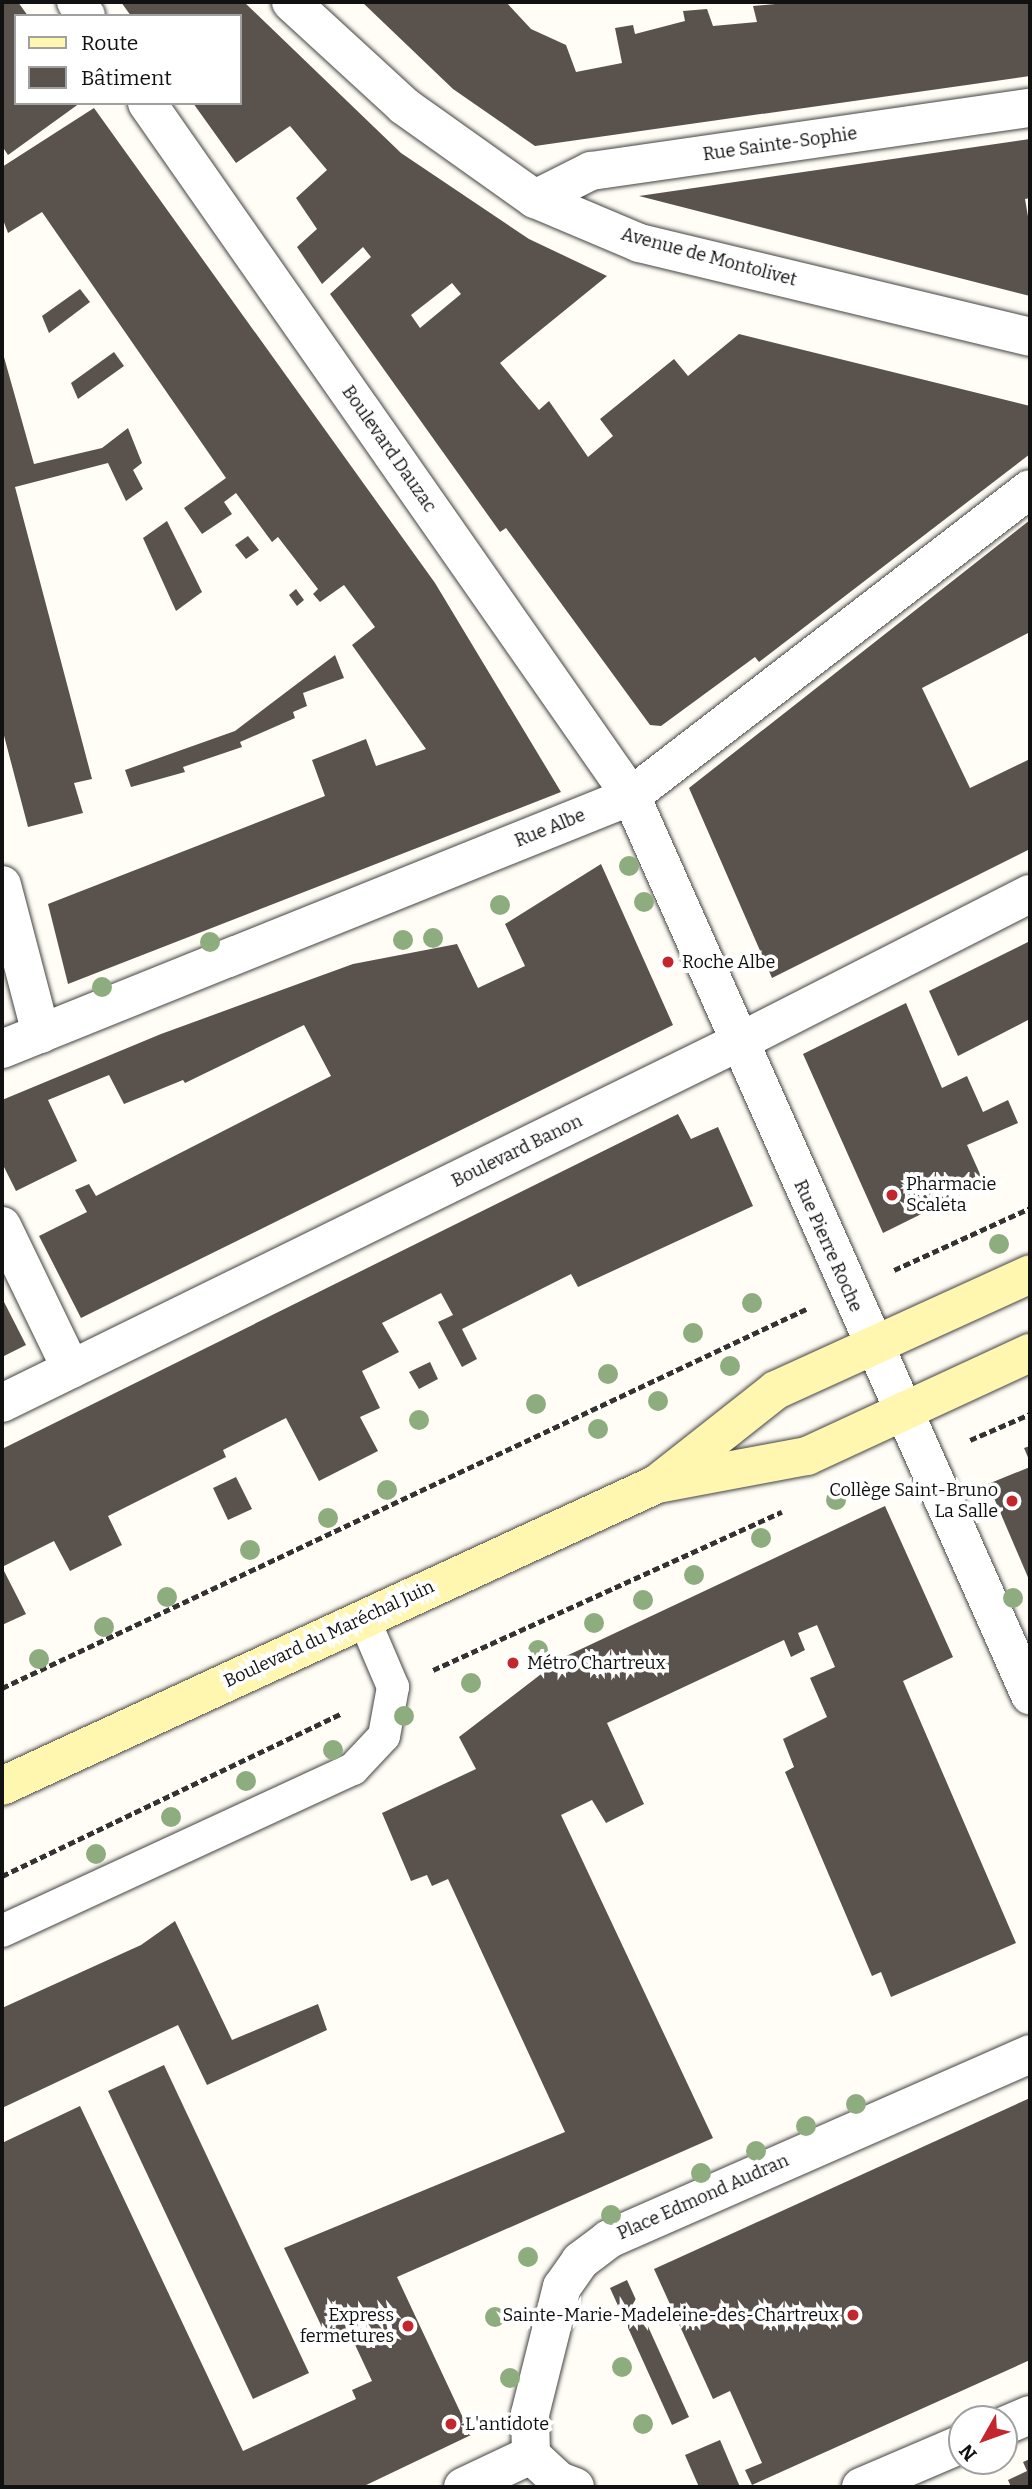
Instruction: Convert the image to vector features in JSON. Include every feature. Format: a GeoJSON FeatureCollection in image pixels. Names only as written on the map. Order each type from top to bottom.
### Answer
{"type":"FeatureCollection","features":[{"type":"Feature","properties":{"kind":"main road","name":"Boulevard du Maréchal Juin"},"geometry":{"type":"LineString","coordinates":[[2,1786],[657,1484],[776,1390],[1030,1273]]}},
{"type":"Feature","properties":{"kind":"main road","name":"Boulevard du Maréchal Juin"},"geometry":{"type":"LineString","coordinates":[[657,1484],[807,1456],[1030,1353]]}},
{"type":"Feature","properties":{"kind":"street","name":"Avenue de Montolivet"},"geometry":{"type":"LineString","coordinates":[[291,2],[404,106],[535,199],[639,243],[1030,337]]}},
{"type":"Feature","properties":{"kind":"street","name":"Boulevard Dauzac"},"geometry":{"type":"LineString","coordinates":[[148,105],[631,796]]}},
{"type":"Feature","properties":{"kind":"street","name":"Rue Sainte-Sophie"},"geometry":{"type":"LineString","coordinates":[[535,199],[590,171],[1030,108]]}},
{"type":"Feature","properties":{"kind":"street","name":"Rue Albe"},"geometry":{"type":"LineString","coordinates":[[2,1049],[631,796],[1030,489]]}},
{"type":"Feature","properties":{"kind":"street","name":"Rue Pierre Roche"},"geometry":{"type":"LineString","coordinates":[[631,796],[872,1346],[1030,1695]]}},
{"type":"Feature","properties":{"kind":"street"},"geometry":{"type":"LineString","coordinates":[[2,885],[41,1034]]}},
{"type":"Feature","properties":{"kind":"street","name":"Boulevard Banon"},"geometry":{"type":"LineString","coordinates":[[2,1402],[739,1042],[1030,894]]}},
{"type":"Feature","properties":{"kind":"street"},"geometry":{"type":"LineString","coordinates":[[2,1226],[71,1369]]}},
{"type":"Feature","properties":{"kind":"street","name":"Place Edmond Audran"},"geometry":{"type":"LineString","coordinates":[[531,2455],[533,2401],[562,2287],[580,2261],[608,2239],[1030,2054]]}},
{"type":"Feature","properties":{"kind":"street"},"geometry":{"type":"LineString","coordinates":[[861,2487],[948,2450]]}},
{"type":"Feature","properties":{"kind":"street"},"geometry":{"type":"LineString","coordinates":[[463,2487],[531,2455],[559,2481],[575,2487]]}},
{"type":"Feature","properties":{"kind":"lane"},"geometry":{"type":"LineString","coordinates":[[2,1931],[353,1769],[384,1736],[393,1687],[364,1619]]}},
{"type":"Feature","properties":{"kind":"path"},"geometry":{"type":"LineString","coordinates":[[888,1273],[1030,1208]]}},
{"type":"Feature","properties":{"kind":"path"},"geometry":{"type":"LineString","coordinates":[[2,1688],[811,1307]]}},
{"type":"Feature","properties":{"kind":"path"},"geometry":{"type":"LineString","coordinates":[[959,1444],[1030,1414]]}},
{"type":"Feature","properties":{"kind":"path"},"geometry":{"type":"LineString","coordinates":[[431,1671],[787,1510]]}},
{"type":"Feature","properties":{"kind":"path"},"geometry":{"type":"LineString","coordinates":[[2,1876],[345,1711]]}},
{"type":"Feature","properties":{"kind":"building"},"geometry":{"type":"Polygon","coordinates":[[[2,2],[18,2],[27,14],[14,14],[14,105],[77,105],[8,155],[2,146],[2,2]]]}},
{"type":"Feature","properties":{"kind":"building"},"geometry":{"type":"Polygon","coordinates":[[[121,2],[244,2],[401,153],[529,239],[607,276],[500,363],[539,410],[549,401],[588,457],[613,436],[600,419],[674,359],[688,376],[739,334],[1030,406],[1030,454],[759,662],[755,657],[661,726],[650,725],[506,528],[500,532],[330,294],[371,257],[363,247],[322,284],[297,247],[317,229],[296,198],[327,170],[290,126],[236,163],[194,105],[242,105],[242,14],[130,14],[121,2]],[[452,283],[411,315],[420,328],[461,294],[452,283]]]}},
{"type":"Feature","properties":{"kind":"building"},"geometry":{"type":"Polygon","coordinates":[[[362,2],[506,2],[531,29],[566,45],[576,72],[622,63],[615,28],[633,25],[635,34],[685,21],[683,11],[707,9],[713,26],[757,22],[753,6],[797,2],[1030,2],[1030,76],[535,146],[453,89],[362,2]]]}},
{"type":"Feature","properties":{"kind":"building"},"geometry":{"type":"Polygon","coordinates":[[[94,108],[435,583],[561,792],[68,984],[48,904],[325,796],[312,760],[366,739],[376,766],[426,749],[352,645],[375,627],[344,585],[320,602],[313,594],[318,589],[278,537],[272,542],[236,493],[224,502],[232,514],[202,534],[184,508],[226,478],[42,212],[8,233],[2,217],[2,167],[94,108]]]}},
{"type":"Feature","properties":{"kind":"building"},"geometry":{"type":"Polygon","coordinates":[[[1030,139],[1030,198],[1025,199],[1030,228],[1030,296],[639,196],[1030,139]]]}},
{"type":"Feature","properties":{"kind":"building"},"geometry":{"type":"Polygon","coordinates":[[[80,289],[90,302],[49,333],[42,316],[80,289]]]}},
{"type":"Feature","properties":{"kind":"building"},"geometry":{"type":"Polygon","coordinates":[[[2,350],[34,464],[102,448],[128,428],[142,463],[133,470],[143,489],[126,501],[108,463],[15,487],[92,779],[74,783],[83,813],[28,827],[2,728],[2,350]]]}},
{"type":"Feature","properties":{"kind":"building"},"geometry":{"type":"Polygon","coordinates":[[[114,352],[124,366],[78,399],[71,383],[114,352]]]}},
{"type":"Feature","properties":{"kind":"building"},"geometry":{"type":"Polygon","coordinates":[[[1030,520],[1030,632],[922,688],[970,788],[1030,759],[1030,849],[772,978],[689,788],[1030,520]]]}},
{"type":"Feature","properties":{"kind":"building"},"geometry":{"type":"Polygon","coordinates":[[[167,521],[202,592],[176,611],[143,538],[167,521]]]}},
{"type":"Feature","properties":{"kind":"building"},"geometry":{"type":"Polygon","coordinates":[[[248,536],[259,550],[246,559],[235,545],[248,536]]]}},
{"type":"Feature","properties":{"kind":"building"},"geometry":{"type":"Polygon","coordinates":[[[296,589],[304,600],[297,606],[289,595],[296,589]]]}},
{"type":"Feature","properties":{"kind":"building"},"geometry":{"type":"Polygon","coordinates":[[[335,655],[344,678],[303,693],[307,706],[293,712],[295,718],[240,742],[242,747],[183,767],[185,772],[131,787],[125,770],[235,731],[335,655]]]}},
{"type":"Feature","properties":{"kind":"building"},"geometry":{"type":"Polygon","coordinates":[[[601,864],[673,1025],[81,1318],[39,1236],[87,1212],[75,1190],[89,1184],[96,1196],[331,1076],[304,1025],[185,1083],[183,1080],[124,1104],[109,1075],[48,1100],[77,1161],[16,1191],[2,1163],[2,1100],[161,1034],[353,964],[457,944],[478,988],[525,966],[505,924],[601,864]]]}},
{"type":"Feature","properties":{"kind":"building"},"geometry":{"type":"Polygon","coordinates":[[[1030,941],[1030,1019],[958,1056],[929,991],[1030,941]]]}},
{"type":"Feature","properties":{"kind":"building"},"geometry":{"type":"Polygon","coordinates":[[[906,1003],[942,1088],[967,1076],[983,1112],[1008,1100],[1018,1123],[967,1145],[984,1183],[883,1233],[803,1054],[906,1003]]]}},
{"type":"Feature","properties":{"kind":"building"},"geometry":{"type":"Polygon","coordinates":[[[678,1114],[691,1139],[718,1127],[753,1206],[578,1287],[571,1274],[462,1329],[477,1359],[462,1367],[438,1322],[453,1315],[441,1293],[382,1323],[399,1352],[362,1371],[380,1408],[360,1417],[378,1451],[319,1481],[286,1418],[223,1450],[226,1457],[108,1516],[122,1545],[70,1571],[54,1541],[2,1567],[2,1449],[678,1114]]]}},
{"type":"Feature","properties":{"kind":"building"},"geometry":{"type":"Polygon","coordinates":[[[2,1298],[26,1345],[2,1357],[2,1298]]]}},
{"type":"Feature","properties":{"kind":"building"},"geometry":{"type":"Polygon","coordinates":[[[430,1362],[438,1379],[419,1389],[409,1372],[430,1362]]]}},
{"type":"Feature","properties":{"kind":"building"},"geometry":{"type":"Polygon","coordinates":[[[1030,1446],[1030,1462],[1024,1448],[1030,1446]]]}},
{"type":"Feature","properties":{"kind":"building","name":"Collège Saint-Bruno La Salle"},"geometry":{"type":"Polygon","coordinates":[[[1030,1467],[1030,1582],[988,1484],[1030,1467]]]}},
{"type":"Feature","properties":{"kind":"building"},"geometry":{"type":"Polygon","coordinates":[[[236,1477],[252,1509],[228,1520],[213,1488],[236,1477]]]}},
{"type":"Feature","properties":{"kind":"building"},"geometry":{"type":"Polygon","coordinates":[[[885,1506],[953,1657],[903,1681],[1016,1943],[891,1997],[881,1972],[872,1976],[785,1772],[794,1767],[783,1739],[827,1717],[810,1678],[835,1667],[817,1625],[798,1633],[805,1650],[791,1657],[784,1640],[607,1723],[644,1804],[606,1823],[592,1800],[561,1815],[713,2138],[397,2277],[471,2435],[362,2487],[2,2487],[2,2143],[80,2106],[243,2451],[356,2399],[352,2390],[372,2381],[350,2334],[330,2344],[284,2248],[565,2132],[448,1879],[432,1886],[427,1875],[411,1881],[382,1813],[476,1769],[459,1737],[562,1658],[885,1506]]]}},
{"type":"Feature","properties":{"kind":"building"},"geometry":{"type":"Polygon","coordinates":[[[2,1567],[26,1614],[2,1625],[2,1567]]]}},
{"type":"Feature","properties":{"kind":"building"},"geometry":{"type":"Polygon","coordinates":[[[175,1921],[232,2040],[318,2004],[327,2030],[207,2085],[178,2025],[2,2108],[2,2008],[141,1945],[175,1921]]]}},
{"type":"Feature","properties":{"kind":"building"},"geometry":{"type":"Polygon","coordinates":[[[164,2065],[309,2373],[253,2399],[108,2091],[164,2065]]]}},
{"type":"Feature","properties":{"kind":"building","name":"Sainte-Marie-Madeleine-des-Chartreux"},"geometry":{"type":"Polygon","coordinates":[[[1030,2098],[1030,2360],[752,2485],[745,2470],[762,2463],[730,2391],[713,2399],[654,2269],[1030,2098]]]}},
{"type":"Feature","properties":{"kind":"building"},"geometry":{"type":"Polygon","coordinates":[[[627,2280],[689,2417],[672,2425],[610,2288],[627,2280]]]}},
{"type":"Feature","properties":{"kind":"building"},"geometry":{"type":"Polygon","coordinates":[[[720,2440],[740,2487],[699,2487],[685,2455],[720,2440]]]}},
{"type":"Feature","properties":{"kind":"building"},"geometry":{"type":"Polygon","coordinates":[[[1030,2459],[1030,2487],[1011,2487],[1008,2480],[1027,2471],[1023,2462],[1030,2459]]]}},
{"type":"Feature","properties":{"kind":"place","name":"Roche Albe"},"geometry":{"type":"Point","coordinates":[668,962]}},
{"type":"Feature","properties":{"kind":"place","name":"Pharmacie Scaleta"},"geometry":{"type":"Point","coordinates":[892,1195]}},
{"type":"Feature","properties":{"kind":"place","name":"Collège Saint-Bruno La Salle"},"geometry":{"type":"Point","coordinates":[1012,1501]}},
{"type":"Feature","properties":{"kind":"place","name":"Métro Chartreux"},"geometry":{"type":"Point","coordinates":[513,1663]}},
{"type":"Feature","properties":{"kind":"place","name":"Sainte-Marie-Madeleine-des-Chartreux"},"geometry":{"type":"Point","coordinates":[853,2315]}},
{"type":"Feature","properties":{"kind":"place","name":"Express fermetures"},"geometry":{"type":"Point","coordinates":[408,2326]}},
{"type":"Feature","properties":{"kind":"place","name":"L'antidote"},"geometry":{"type":"Point","coordinates":[451,2424]}}]}
